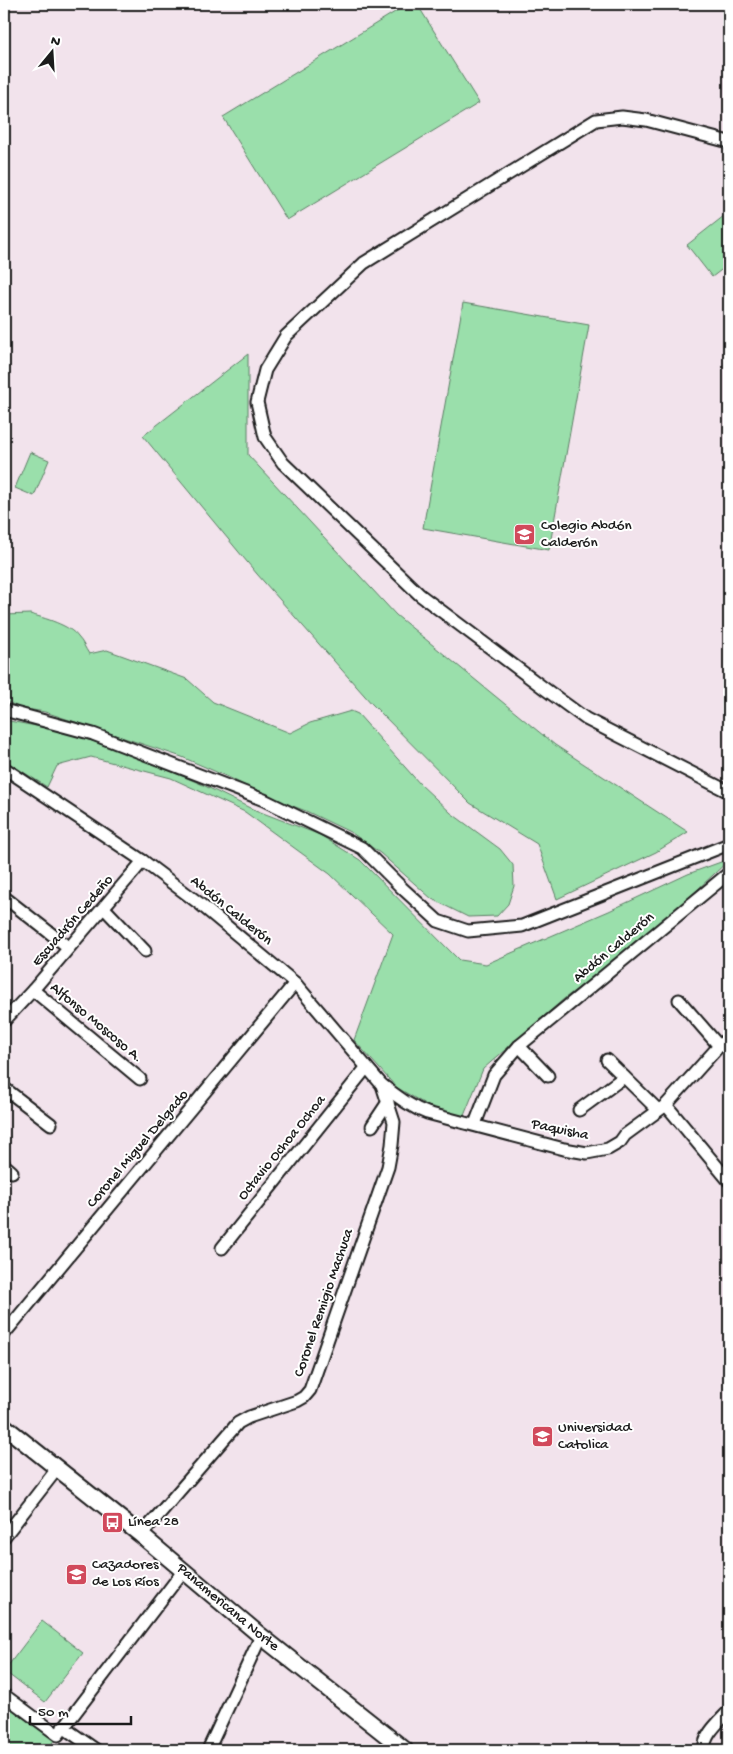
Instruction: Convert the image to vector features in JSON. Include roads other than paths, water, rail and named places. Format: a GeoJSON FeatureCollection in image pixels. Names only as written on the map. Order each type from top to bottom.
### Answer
{"type":"FeatureCollection","features":[{"type":"Feature","properties":{"kind":"main road","name":"Panamericana Norte"},"geometry":{"type":"LineString","coordinates":[[4,1426],[184,1570],[261,1636],[405,1750]]}},
{"type":"Feature","properties":{"kind":"street"},"geometry":{"type":"LineString","coordinates":[[729,142],[646,120],[622,117],[596,120],[364,263],[286,336],[265,370],[257,402],[265,437],[283,463],[420,595],[586,719],[729,792]]}},
{"type":"Feature","properties":{"kind":"street"},"geometry":{"type":"LineString","coordinates":[[4,710],[94,734],[264,800],[362,848],[438,921],[468,931],[522,926],[729,844]]}},
{"type":"Feature","properties":{"kind":"street","name":"Abdón Calderón"},"geometry":{"type":"LineString","coordinates":[[4,768],[143,861],[200,904],[295,983],[366,1068],[382,1084],[394,1122]]}},
{"type":"Feature","properties":{"kind":"street","name":"Escuadrón Cedeño"},"geometry":{"type":"LineString","coordinates":[[4,1021],[33,990],[143,861]]}},
{"type":"Feature","properties":{"kind":"street","name":"Abdón Calderón"},"geometry":{"type":"LineString","coordinates":[[475,1124],[491,1080],[519,1046],[729,872]]}},
{"type":"Feature","properties":{"kind":"street"},"geometry":{"type":"LineString","coordinates":[[4,897],[68,947]]}},
{"type":"Feature","properties":{"kind":"street"},"geometry":{"type":"LineString","coordinates":[[104,908],[144,950]]}},
{"type":"Feature","properties":{"kind":"street","name":"Coronel Miguel Delgado"},"geometry":{"type":"LineString","coordinates":[[4,1334],[295,983]]}},
{"type":"Feature","properties":{"kind":"street","name":"Alfonso Moscoso A."},"geometry":{"type":"LineString","coordinates":[[33,990],[140,1079]]}},
{"type":"Feature","properties":{"kind":"street"},"geometry":{"type":"LineString","coordinates":[[678,1000],[719,1046]]}},
{"type":"Feature","properties":{"kind":"street","name":"Paquisha"},"geometry":{"type":"LineString","coordinates":[[382,1084],[415,1109],[558,1148],[587,1153],[600,1151],[614,1145],[662,1108],[719,1046],[729,1038]]}},
{"type":"Feature","properties":{"kind":"street"},"geometry":{"type":"LineString","coordinates":[[519,1046],[548,1076]]}},
{"type":"Feature","properties":{"kind":"street"},"geometry":{"type":"LineString","coordinates":[[607,1060],[662,1108],[729,1181]]}},
{"type":"Feature","properties":{"kind":"street","name":"Octavio Ochoa Ochoa"},"geometry":{"type":"LineString","coordinates":[[222,1248],[366,1068]]}},
{"type":"Feature","properties":{"kind":"street"},"geometry":{"type":"LineString","coordinates":[[579,1110],[624,1076]]}},
{"type":"Feature","properties":{"kind":"street"},"geometry":{"type":"LineString","coordinates":[[4,1088],[51,1124]]}},
{"type":"Feature","properties":{"kind":"street"},"geometry":{"type":"LineString","coordinates":[[372,1126],[388,1102]]}},
{"type":"Feature","properties":{"kind":"street","name":"Coronel Remigio Machuca"},"geometry":{"type":"LineString","coordinates":[[141,1535],[238,1423],[249,1417],[297,1401],[310,1390],[388,1167],[394,1122]]}},
{"type":"Feature","properties":{"kind":"street"},"geometry":{"type":"LineString","coordinates":[[4,1536],[57,1469]]}},
{"type":"Feature","properties":{"kind":"street"},"geometry":{"type":"LineString","coordinates":[[4,1695],[58,1735],[184,1570]]}},
{"type":"Feature","properties":{"kind":"street"},"geometry":{"type":"LineString","coordinates":[[208,1750],[261,1636]]}},
{"type":"Feature","properties":{"kind":"street"},"geometry":{"type":"LineString","coordinates":[[705,1750],[704,1745],[712,1731],[729,1711]]}},
{"type":"Feature","properties":{"kind":"street"},"geometry":{"type":"LineString","coordinates":[[63,1727],[96,1750]]}},
{"type":"Feature","properties":{"kind":"place","name":"Colegio Abdón Calderón"},"geometry":{"type":"Point","coordinates":[525,535]}},
{"type":"Feature","properties":{"kind":"place","name":"Universidad Catolica"},"geometry":{"type":"Point","coordinates":[542,1437]}},
{"type":"Feature","properties":{"kind":"place","name":"Línea 28"},"geometry":{"type":"Point","coordinates":[112,1522]}},
{"type":"Feature","properties":{"kind":"place","name":"Cazadores de Los Ríos"},"geometry":{"type":"Point","coordinates":[76,1574]}}]}
